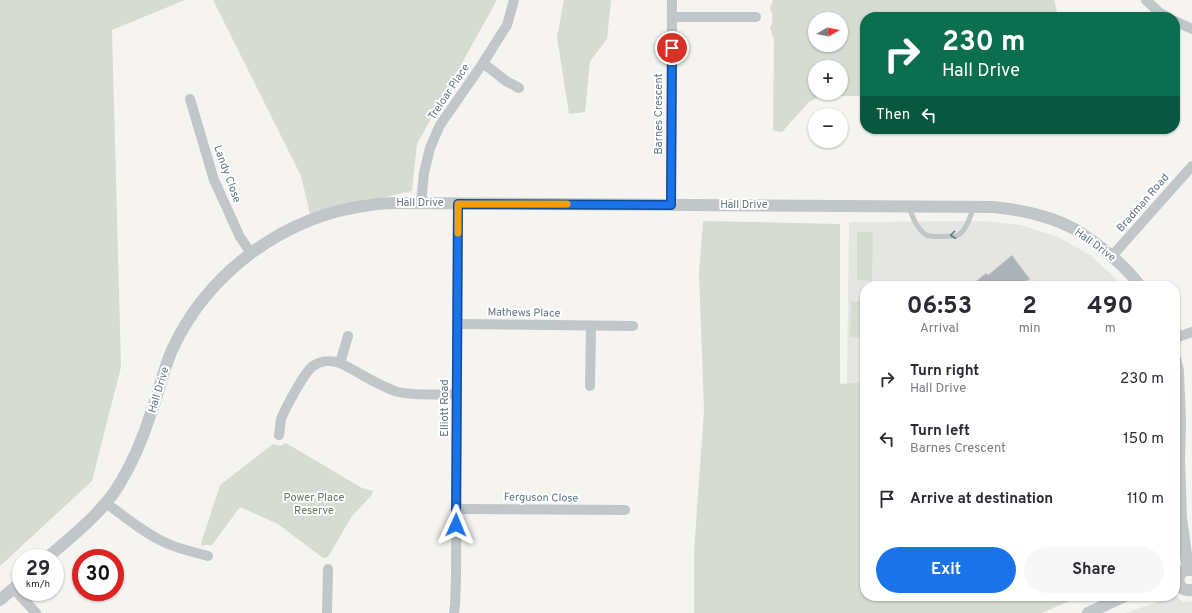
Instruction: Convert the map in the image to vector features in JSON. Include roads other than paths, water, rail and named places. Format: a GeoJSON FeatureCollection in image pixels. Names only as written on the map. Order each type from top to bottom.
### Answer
{"type":"FeatureCollection","features":[{"type":"Feature","properties":{"kind":"street","name":"Treloar Place"},"geometry":{"type":"LineString","coordinates":[[421,203],[424,173],[430,148],[440,125],[483,63],[507,25],[514,0]]}},
{"type":"Feature","properties":{"kind":"street","name":"Barnes Crescent"},"geometry":{"type":"LineString","coordinates":[[671,205],[672,0]]}},
{"type":"Feature","properties":{"kind":"street"},"geometry":{"type":"LineString","coordinates":[[1146,0],[1158,12]]}},
{"type":"Feature","properties":{"kind":"street"},"geometry":{"type":"LineString","coordinates":[[672,17],[756,17]]}},
{"type":"Feature","properties":{"kind":"street"},"geometry":{"type":"LineString","coordinates":[[1180,23],[1192,29]]}},
{"type":"Feature","properties":{"kind":"street"},"geometry":{"type":"LineString","coordinates":[[483,63],[519,88]]}},
{"type":"Feature","properties":{"kind":"street","name":"Landy Close"},"geometry":{"type":"LineString","coordinates":[[190,99],[214,180],[240,237],[251,253]]}},
{"type":"Feature","properties":{"kind":"street","name":"Bradman Road"},"geometry":{"type":"LineString","coordinates":[[1112,256],[1192,166]]}},
{"type":"Feature","properties":{"kind":"street","name":"Hall Drive"},"geometry":{"type":"LineString","coordinates":[[57,549],[106,503],[131,464],[152,412],[162,374],[172,350],[185,325],[204,297],[226,274],[272,238],[306,222],[354,207],[371,204],[421,203],[993,206],[1046,217],[1080,232],[1112,256],[1136,281]]}},
{"type":"Feature","properties":{"kind":"street","name":"Elliott Road"},"geometry":{"type":"LineString","coordinates":[[454,613],[456,591],[457,509],[458,204]]}},
{"type":"Feature","properties":{"kind":"street","name":"Mathews Place"},"geometry":{"type":"LineString","coordinates":[[457,324],[633,326]]}},
{"type":"Feature","properties":{"kind":"street"},"geometry":{"type":"LineString","coordinates":[[590,386],[591,326]]}},
{"type":"Feature","properties":{"kind":"street"},"geometry":{"type":"LineString","coordinates":[[1180,336],[1192,332]]}},
{"type":"Feature","properties":{"kind":"street"},"geometry":{"type":"LineString","coordinates":[[340,363],[348,336]]}},
{"type":"Feature","properties":{"kind":"street"},"geometry":{"type":"LineString","coordinates":[[279,435],[281,420],[306,372],[311,367],[323,361],[340,363],[388,388],[399,392],[409,394],[457,394]]}},
{"type":"Feature","properties":{"kind":"street"},"geometry":{"type":"LineString","coordinates":[[1180,489],[1181,518],[1190,570],[1182,572],[1180,575]]}},
{"type":"Feature","properties":{"kind":"street"},"geometry":{"type":"LineString","coordinates":[[106,503],[141,530],[153,537],[178,548],[208,556]]}},
{"type":"Feature","properties":{"kind":"street","name":"Ferguson Close"},"geometry":{"type":"LineString","coordinates":[[457,509],[625,510]]}},
{"type":"Feature","properties":{"kind":"street"},"geometry":{"type":"LineString","coordinates":[[1184,541],[1192,554]]}},
{"type":"Feature","properties":{"kind":"street"},"geometry":{"type":"LineString","coordinates":[[327,613],[328,569]]}},
{"type":"Feature","properties":{"kind":"street"},"geometry":{"type":"LineString","coordinates":[[1180,585],[1183,589],[1192,590]]}},
{"type":"Feature","properties":{"kind":"street"},"geometry":{"type":"LineString","coordinates":[[0,600],[12,589]]}},
{"type":"Feature","properties":{"kind":"street"},"geometry":{"type":"LineString","coordinates":[[28,601],[36,613]]}},
{"type":"Feature","properties":{"kind":"street"},"geometry":{"type":"LineString","coordinates":[[1088,613],[1114,601]]}},
{"type":"Feature","properties":{"kind":"lane"},"geometry":{"type":"LineString","coordinates":[[909,206],[912,218],[925,234],[930,236],[956,236],[963,231],[975,206]]}},
{"type":"Feature","properties":{"kind":"park label","name":"Power Place Reserve"},"geometry":{"type":"Point","coordinates":[314,504]}}]}
